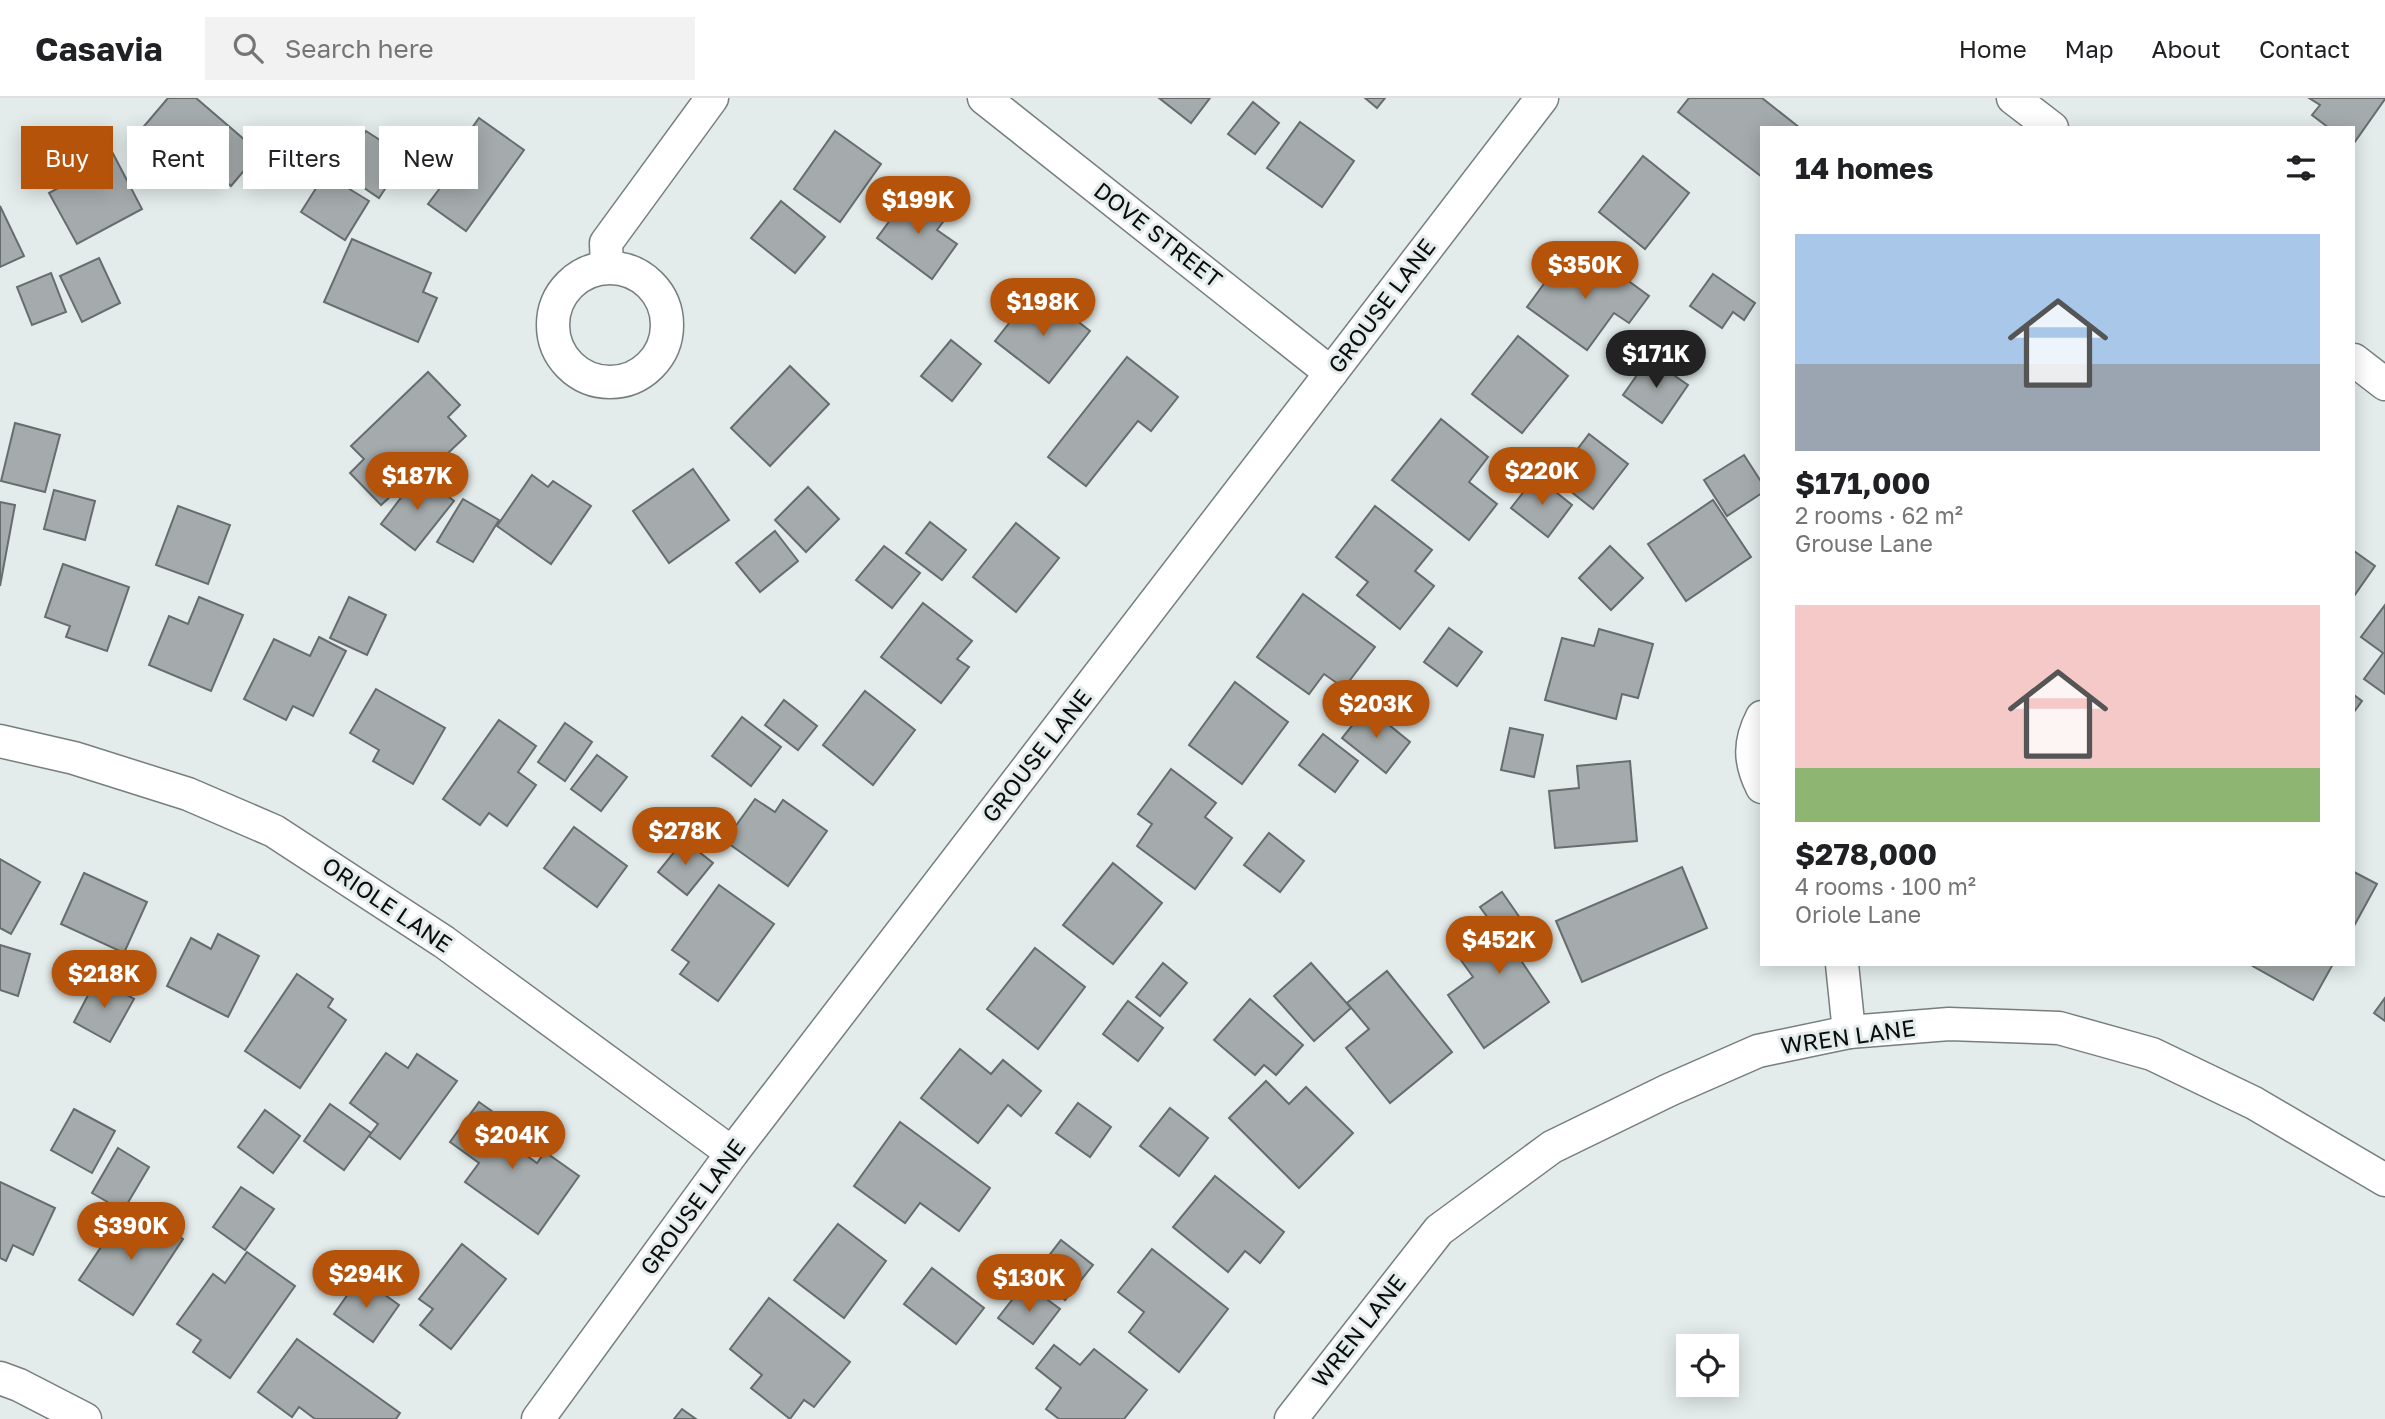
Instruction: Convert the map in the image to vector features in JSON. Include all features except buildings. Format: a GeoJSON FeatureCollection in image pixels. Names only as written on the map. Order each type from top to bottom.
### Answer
{"type":"FeatureCollection","features":[{"type":"Feature","properties":{"kind":"street"},"geometry":{"type":"LineString","coordinates":[[607,267],[606,243],[712,98]]}},
{"type":"Feature","properties":{"kind":"street","name":"DOVE STREET"},"geometry":{"type":"LineString","coordinates":[[984,98],[1331,373]]}},
{"type":"Feature","properties":{"kind":"street","name":"GROUSE LANE"},"geometry":{"type":"LineString","coordinates":[[538,1419],[732,1153],[1542,98]]}},
{"type":"Feature","properties":{"kind":"street"},"geometry":{"type":"LineString","coordinates":[[2013,98],[2049,126]]}},
{"type":"Feature","properties":{"kind":"street"},"geometry":{"type":"LineString","coordinates":[[2355,361],[2385,384]]}},
{"type":"Feature","properties":{"kind":"street"},"geometry":{"type":"LineString","coordinates":[[1760,721],[1754,733],[1751,752],[1754,771],[1760,783]]}},
{"type":"Feature","properties":{"kind":"street","name":"ORIOLE LANE"},"geometry":{"type":"LineString","coordinates":[[0,741],[74,758],[188,794],[274,831],[444,942],[732,1153]]}},
{"type":"Feature","properties":{"kind":"street"},"geometry":{"type":"LineString","coordinates":[[1842,966],[1849,1032]]}},
{"type":"Feature","properties":{"kind":"street","name":"WREN LANE"},"geometry":{"type":"LineString","coordinates":[[1291,1419],[1438,1230],[1552,1147],[1758,1051],[1849,1032],[1949,1024],[2059,1028],[2152,1054],[2254,1103],[2385,1180]]}},
{"type":"Feature","properties":{"kind":"street"},"geometry":{"type":"LineString","coordinates":[[0,1378],[85,1419]]}}]}
